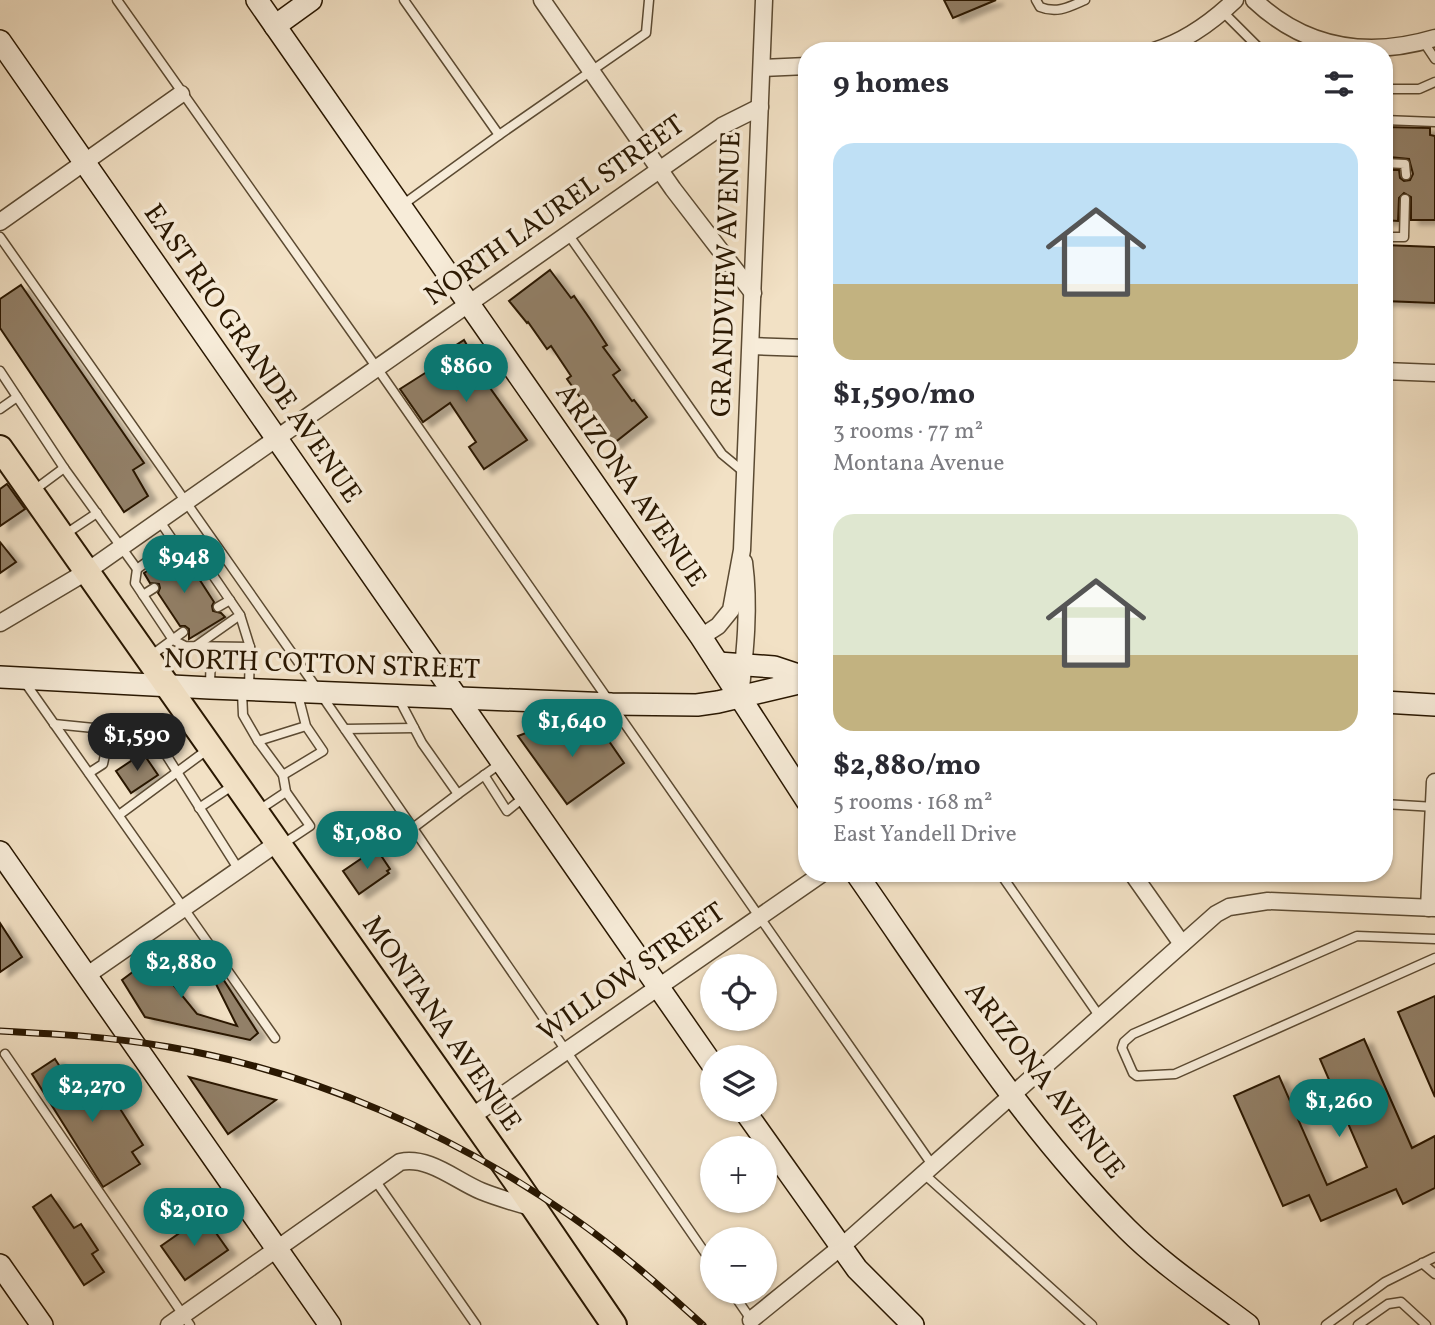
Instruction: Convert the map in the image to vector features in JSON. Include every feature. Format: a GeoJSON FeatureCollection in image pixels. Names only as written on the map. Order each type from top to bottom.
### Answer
{"type":"FeatureCollection","features":[{"type":"Feature","properties":{"kind":"main road","name":"ARIZONA AVENUE"},"geometry":{"type":"LineString","coordinates":[[257,0],[701,637],[798,788]]}},
{"type":"Feature","properties":{"kind":"main road"},"geometry":{"type":"LineString","coordinates":[[275,26],[311,0]]}},
{"type":"Feature","properties":{"kind":"main road","name":"EAST RIO GRANDE AVENUE"},"geometry":{"type":"LineString","coordinates":[[0,41],[700,1047]]}},
{"type":"Feature","properties":{"kind":"main road","name":"MONTANA AVENUE"},"geometry":{"type":"LineString","coordinates":[[0,449],[471,1117],[614,1325]]}},
{"type":"Feature","properties":{"kind":"main road"},"geometry":{"type":"LineString","coordinates":[[718,663],[774,667],[798,676]]}},
{"type":"Feature","properties":{"kind":"main road","name":"NORTH COTTON STREET"},"geometry":{"type":"LineString","coordinates":[[0,677],[320,693],[697,705],[798,682]]}},
{"type":"Feature","properties":{"kind":"main road"},"geometry":{"type":"LineString","coordinates":[[1393,703],[1435,705]]}},
{"type":"Feature","properties":{"kind":"main road"},"geometry":{"type":"LineString","coordinates":[[0,852],[330,1325]]}},
{"type":"Feature","properties":{"kind":"main road","name":"ARIZONA AVENUE"},"geometry":{"type":"LineString","coordinates":[[862,882],[1012,1095],[1079,1179],[1129,1231],[1248,1325]]}},
{"type":"Feature","properties":{"kind":"main road"},"geometry":{"type":"LineString","coordinates":[[752,1122],[841,1247],[873,1287],[912,1325]]}},
{"type":"Feature","properties":{"kind":"main road"},"geometry":{"type":"LineString","coordinates":[[0,1265],[42,1325]]}},
{"type":"Feature","properties":{"kind":"street"},"geometry":{"type":"LineString","coordinates":[[542,0],[716,248],[753,293]]}},
{"type":"Feature","properties":{"kind":"street","name":"GRANDVIEW AVENUE"},"geometry":{"type":"LineString","coordinates":[[701,637],[718,626],[731,610],[742,550],[764,0]]}},
{"type":"Feature","properties":{"kind":"street"},"geometry":{"type":"LineString","coordinates":[[1177,42],[1192,36],[1235,0]]}},
{"type":"Feature","properties":{"kind":"street"},"geometry":{"type":"LineString","coordinates":[[1254,0],[1293,29],[1329,42]]}},
{"type":"Feature","properties":{"kind":"street"},"geometry":{"type":"LineString","coordinates":[[1393,47],[1429,40]]}},
{"type":"Feature","properties":{"kind":"street"},"geometry":{"type":"LineString","coordinates":[[762,68],[798,66]]}},
{"type":"Feature","properties":{"kind":"street"},"geometry":{"type":"LineString","coordinates":[[0,222],[181,94]]}},
{"type":"Feature","properties":{"kind":"street","name":"NORTH LAUREL STREET"},"geometry":{"type":"LineString","coordinates":[[0,623],[86,572],[722,126],[760,107]]}},
{"type":"Feature","properties":{"kind":"street"},"geometry":{"type":"LineString","coordinates":[[751,346],[798,348]]}},
{"type":"Feature","properties":{"kind":"street"},"geometry":{"type":"LineString","coordinates":[[1393,371],[1435,373]]}},
{"type":"Feature","properties":{"kind":"street","name":"GRANDVIEW AVENUE"},"geometry":{"type":"LineString","coordinates":[[740,696],[747,588],[742,550]]}},
{"type":"Feature","properties":{"kind":"street"},"geometry":{"type":"LineString","coordinates":[[752,1323],[1216,914],[1229,907],[1268,901],[1432,908],[1435,782]]}},
{"type":"Feature","properties":{"kind":"street"},"geometry":{"type":"LineString","coordinates":[[86,976],[278,845]]}},
{"type":"Feature","properties":{"kind":"street","name":"WILLOW STREET"},"geometry":{"type":"LineString","coordinates":[[471,1117],[810,882]]}},
{"type":"Feature","properties":{"kind":"street"},"geometry":{"type":"LineString","coordinates":[[1138,882],[1182,944]]}},
{"type":"Feature","properties":{"kind":"street"},"geometry":{"type":"LineString","coordinates":[[169,1325],[186,1320],[278,1249],[400,1162],[415,1160],[425,1163],[480,1190],[534,1208]]}},
{"type":"Feature","properties":{"kind":"lane"},"geometry":{"type":"LineString","coordinates":[[117,0],[759,917],[928,1170],[1092,1325]]}},
{"type":"Feature","properties":{"kind":"lane"},"geometry":{"type":"LineString","coordinates":[[404,0],[499,135]]}},
{"type":"Feature","properties":{"kind":"lane"},"geometry":{"type":"LineString","coordinates":[[401,206],[646,33],[649,0]]}},
{"type":"Feature","properties":{"kind":"lane"},"geometry":{"type":"LineString","coordinates":[[1036,0],[1040,7],[1049,11],[1060,10],[1085,0]]}},
{"type":"Feature","properties":{"kind":"lane"},"geometry":{"type":"LineString","coordinates":[[1223,12],[1253,42]]}},
{"type":"Feature","properties":{"kind":"lane"},"geometry":{"type":"LineString","coordinates":[[1429,40],[1435,59]]}},
{"type":"Feature","properties":{"kind":"lane"},"geometry":{"type":"LineString","coordinates":[[1393,89],[1419,89],[1435,82]]}},
{"type":"Feature","properties":{"kind":"lane"},"geometry":{"type":"LineString","coordinates":[[1393,120],[1435,122]]}},
{"type":"Feature","properties":{"kind":"lane"},"geometry":{"type":"LineString","coordinates":[[1393,163],[1405,164],[1406,175]]}},
{"type":"Feature","properties":{"kind":"lane"},"geometry":{"type":"LineString","coordinates":[[1393,237],[1404,237],[1405,199]]}},
{"type":"Feature","properties":{"kind":"lane"},"geometry":{"type":"LineString","coordinates":[[568,234],[722,454],[746,473]]}},
{"type":"Feature","properties":{"kind":"lane"},"geometry":{"type":"LineString","coordinates":[[0,237],[345,729],[700,1245]]}},
{"type":"Feature","properties":{"kind":"lane"},"geometry":{"type":"LineString","coordinates":[[0,371],[64,468],[137,569],[135,583],[173,640],[185,646],[250,647]]}},
{"type":"Feature","properties":{"kind":"lane"},"geometry":{"type":"LineString","coordinates":[[0,409],[17,397]]}},
{"type":"Feature","properties":{"kind":"lane"},"geometry":{"type":"LineString","coordinates":[[31,493],[64,468]]}},
{"type":"Feature","properties":{"kind":"lane"},"geometry":{"type":"LineString","coordinates":[[61,536],[97,513]]}},
{"type":"Feature","properties":{"kind":"lane"},"geometry":{"type":"LineString","coordinates":[[159,520],[174,542]]}},
{"type":"Feature","properties":{"kind":"lane"},"geometry":{"type":"LineString","coordinates":[[137,569],[174,542],[186,543],[199,555],[240,615],[250,647],[243,715],[283,775],[286,792],[310,825],[278,845]]}},
{"type":"Feature","properties":{"kind":"lane"},"geometry":{"type":"LineString","coordinates":[[188,563],[199,555]]}},
{"type":"Feature","properties":{"kind":"lane"},"geometry":{"type":"LineString","coordinates":[[143,595],[154,588]]}},
{"type":"Feature","properties":{"kind":"lane"},"geometry":{"type":"LineString","coordinates":[[218,607],[230,600]]}},
{"type":"Feature","properties":{"kind":"lane"},"geometry":{"type":"LineString","coordinates":[[196,646],[240,615]]}},
{"type":"Feature","properties":{"kind":"lane"},"geometry":{"type":"LineString","coordinates":[[147,659],[183,632]]}},
{"type":"Feature","properties":{"kind":"lane"},"geometry":{"type":"LineString","coordinates":[[210,688],[211,646]]}},
{"type":"Feature","properties":{"kind":"lane"},"geometry":{"type":"LineString","coordinates":[[22,678],[275,1038]]}},
{"type":"Feature","properties":{"kind":"lane"},"geometry":{"type":"LineString","coordinates":[[283,775],[323,751],[306,726],[297,692]]}},
{"type":"Feature","properties":{"kind":"lane"},"geometry":{"type":"LineString","coordinates":[[398,696],[422,743],[458,794]]}},
{"type":"Feature","properties":{"kind":"lane"},"geometry":{"type":"LineString","coordinates":[[54,724],[153,734],[239,870]]}},
{"type":"Feature","properties":{"kind":"lane"},"geometry":{"type":"LineString","coordinates":[[258,741],[306,726]]}},
{"type":"Feature","properties":{"kind":"lane"},"geometry":{"type":"LineString","coordinates":[[345,729],[414,728]]}},
{"type":"Feature","properties":{"kind":"lane"},"geometry":{"type":"LineString","coordinates":[[89,774],[103,764],[110,730]]}},
{"type":"Feature","properties":{"kind":"lane"},"geometry":{"type":"LineString","coordinates":[[119,815],[209,748]]}},
{"type":"Feature","properties":{"kind":"lane"},"geometry":{"type":"LineString","coordinates":[[413,828],[503,761]]}},
{"type":"Feature","properties":{"kind":"lane"},"geometry":{"type":"LineString","coordinates":[[484,775],[507,811],[526,796]]}},
{"type":"Feature","properties":{"kind":"lane"},"geometry":{"type":"LineString","coordinates":[[199,807],[234,784]]}},
{"type":"Feature","properties":{"kind":"lane"},"geometry":{"type":"LineString","coordinates":[[255,813],[286,792]]}},
{"type":"Feature","properties":{"kind":"lane"},"geometry":{"type":"LineString","coordinates":[[1393,805],[1434,807]]}},
{"type":"Feature","properties":{"kind":"lane"},"geometry":{"type":"LineString","coordinates":[[1006,882],[1100,1017]]}},
{"type":"Feature","properties":{"kind":"lane"},"geometry":{"type":"LineString","coordinates":[[1435,939],[1357,936],[1133,1034],[1124,1042],[1122,1048],[1133,1073],[1137,1076],[1175,1074],[1435,958]]}},
{"type":"Feature","properties":{"kind":"lane"},"geometry":{"type":"LineString","coordinates":[[5,1054],[186,1320]]}},
{"type":"Feature","properties":{"kind":"lane"},"geometry":{"type":"LineString","coordinates":[[376,1180],[476,1325]]}},
{"type":"Feature","properties":{"kind":"lane"},"geometry":{"type":"LineString","coordinates":[[1326,1325],[1384,1282],[1435,1257]]}},
{"type":"Feature","properties":{"kind":"lane"},"geometry":{"type":"LineString","coordinates":[[1422,1263],[1435,1274]]}},
{"type":"Feature","properties":{"kind":"lane"},"geometry":{"type":"LineString","coordinates":[[1358,1325],[1388,1304],[1401,1302],[1426,1325]]}},
{"type":"Feature","properties":{"kind":"lane"},"geometry":{"type":"LineString","coordinates":[[740,1304],[752,1323]]}},
{"type":"Feature","properties":{"kind":"building"},"geometry":{"type":"Polygon","coordinates":[[[944,0],[996,0],[953,18],[944,0]]]}},
{"type":"Feature","properties":{"kind":"building"},"geometry":{"type":"Polygon","coordinates":[[[1393,127],[1430,128],[1430,135],[1435,136],[1435,220],[1411,220],[1411,197],[1404,193],[1399,198],[1398,221],[1393,221],[1393,170],[1399,170],[1400,178],[1404,181],[1410,180],[1413,174],[1409,159],[1393,157],[1393,127]]]}},
{"type":"Feature","properties":{"kind":"building"},"geometry":{"type":"Polygon","coordinates":[[[1393,245],[1435,247],[1435,303],[1393,301],[1393,245]]]}},
{"type":"Feature","properties":{"kind":"building"},"geometry":{"type":"Polygon","coordinates":[[[550,270],[571,298],[574,296],[590,319],[607,345],[603,347],[620,370],[613,375],[647,417],[613,444],[567,379],[571,376],[551,346],[547,349],[509,301],[550,270]]]}},
{"type":"Feature","properties":{"kind":"building"},"geometry":{"type":"Polygon","coordinates":[[[21,285],[144,463],[133,470],[148,496],[124,512],[0,328],[0,299],[21,285]]]}},
{"type":"Feature","properties":{"kind":"building"},"geometry":{"type":"Polygon","coordinates":[[[464,340],[485,376],[483,378],[527,440],[484,469],[469,447],[476,442],[450,403],[423,422],[400,389],[433,368],[432,366],[452,353],[450,349],[464,340]]]}},
{"type":"Feature","properties":{"kind":"building"},"geometry":{"type":"Polygon","coordinates":[[[7,484],[25,509],[0,526],[0,489],[7,484]]]}},
{"type":"Feature","properties":{"kind":"building"},"geometry":{"type":"Polygon","coordinates":[[[0,542],[16,562],[0,573],[0,542]]]}},
{"type":"Feature","properties":{"kind":"building"},"geometry":{"type":"Polygon","coordinates":[[[177,552],[183,559],[183,567],[192,568],[214,602],[213,611],[225,617],[189,639],[189,629],[180,626],[158,593],[159,584],[150,583],[144,573],[177,552]]]}},
{"type":"Feature","properties":{"kind":"building"},"geometry":{"type":"Polygon","coordinates":[[[531,731],[604,734],[624,763],[567,804],[518,736],[531,731]]]}},
{"type":"Feature","properties":{"kind":"building"},"geometry":{"type":"Polygon","coordinates":[[[143,753],[158,775],[131,793],[116,771],[143,753]]]}},
{"type":"Feature","properties":{"kind":"building"},"geometry":{"type":"Polygon","coordinates":[[[374,850],[376,853],[378,851],[390,869],[387,871],[389,873],[359,894],[343,871],[374,850]]]}},
{"type":"Feature","properties":{"kind":"building"},"geometry":{"type":"Polygon","coordinates":[[[0,923],[22,957],[0,972],[0,923]]]}},
{"type":"Feature","properties":{"kind":"building"},"geometry":{"type":"Polygon","coordinates":[[[169,945],[177,956],[162,971],[197,1014],[237,1026],[216,984],[223,979],[258,1033],[250,1040],[145,1017],[122,980],[169,945]]]}},
{"type":"Feature","properties":{"kind":"building"},"geometry":{"type":"Polygon","coordinates":[[[1435,996],[1435,1097],[1398,1012],[1435,996]]]}},
{"type":"Feature","properties":{"kind":"building"},"geometry":{"type":"Polygon","coordinates":[[[1364,1039],[1412,1148],[1435,1136],[1435,1188],[1403,1204],[1396,1189],[1321,1221],[1309,1195],[1283,1206],[1234,1096],[1279,1076],[1327,1185],[1367,1167],[1320,1059],[1364,1039]]]}},
{"type":"Feature","properties":{"kind":"building"},"geometry":{"type":"Polygon","coordinates":[[[55,1059],[81,1100],[105,1085],[143,1145],[132,1152],[140,1164],[103,1187],[32,1074],[55,1059]]]}},
{"type":"Feature","properties":{"kind":"building"},"geometry":{"type":"Polygon","coordinates":[[[189,1077],[276,1100],[228,1134],[189,1077]]]}},
{"type":"Feature","properties":{"kind":"building"},"geometry":{"type":"Polygon","coordinates":[[[51,1195],[74,1228],[81,1224],[98,1250],[92,1254],[104,1272],[84,1285],[33,1207],[51,1195]]]}},
{"type":"Feature","properties":{"kind":"building"},"geometry":{"type":"Polygon","coordinates":[[[204,1216],[228,1250],[185,1280],[161,1246],[204,1216]]]}},
{"type":"Feature","properties":{"kind":"railway"},"geometry":{"type":"LineString","coordinates":[[0,1031],[127,1041],[223,1058],[276,1072],[380,1110],[479,1159],[572,1217],[623,1255],[703,1325]]}}]}
